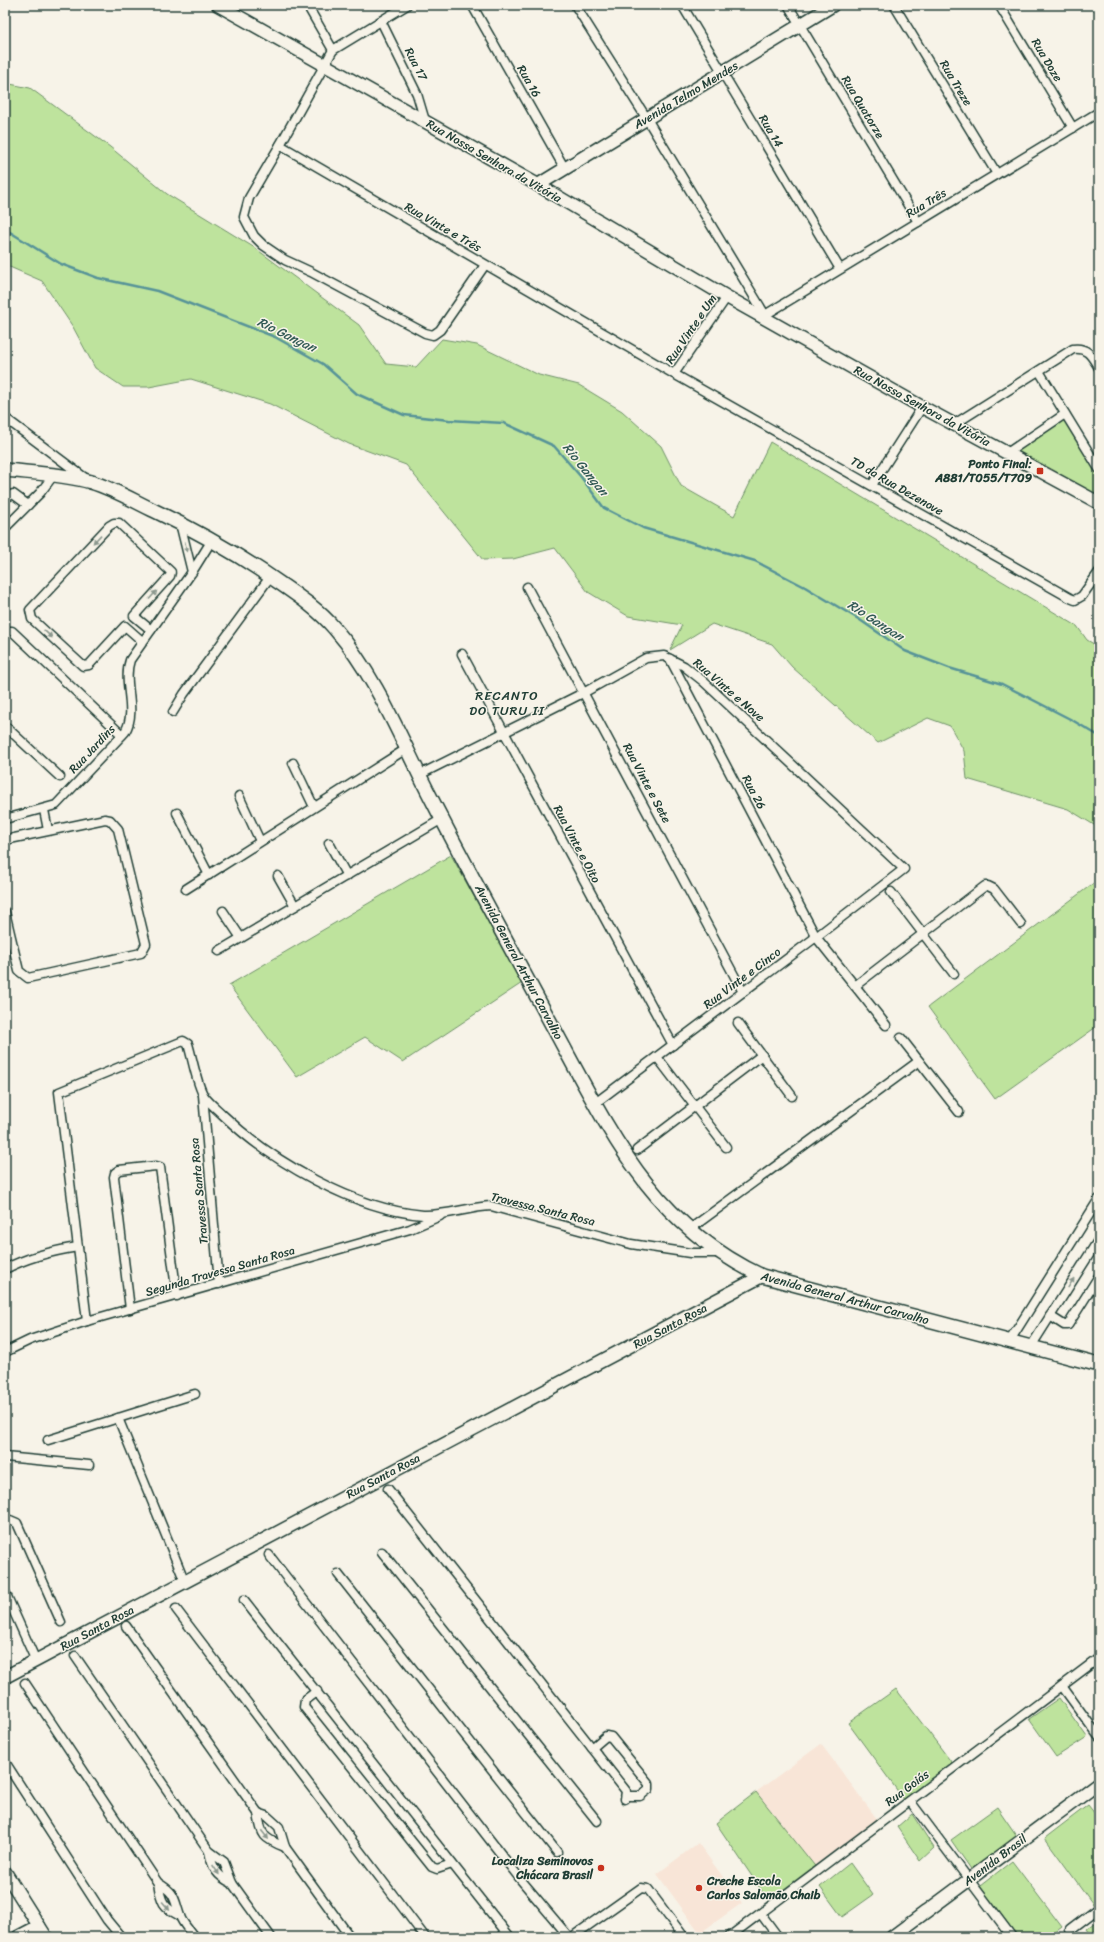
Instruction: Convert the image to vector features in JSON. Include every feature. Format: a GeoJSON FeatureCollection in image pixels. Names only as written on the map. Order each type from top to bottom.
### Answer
{"type":"FeatureCollection","features":[{"type":"Feature","properties":{"kind":"main road","name":"Avenida General Arthur Carvalho"},"geometry":{"type":"LineString","coordinates":[[5,470],[91,482],[118,493],[212,540],[270,577],[318,612],[336,630],[356,657],[374,687],[442,819],[594,1104],[639,1176],[655,1196],[690,1230],[720,1253],[739,1265],[762,1276],[1099,1365]]}},
{"type":"Feature","properties":{"kind":"street","name":"Rua Nossa Senhora da Vitória"},"geometry":{"type":"LineString","coordinates":[[218,5],[538,185],[727,297],[766,317],[922,408],[1099,503]]}},
{"type":"Feature","properties":{"kind":"street"},"geometry":{"type":"LineString","coordinates":[[307,5],[333,50]]}},
{"type":"Feature","properties":{"kind":"street"},"geometry":{"type":"LineString","coordinates":[[407,5],[333,50],[326,65],[249,198],[244,217],[254,236],[285,260],[311,272],[425,333],[433,335],[440,330],[485,266]]}},
{"type":"Feature","properties":{"kind":"street","name":"Rua 16"},"geometry":{"type":"LineString","coordinates":[[472,5],[565,169]]}},
{"type":"Feature","properties":{"kind":"street","name":"Rua Nossa Senhora da Vitória"},"geometry":{"type":"LineString","coordinates":[[575,5],[647,119],[766,317]]}},
{"type":"Feature","properties":{"kind":"street","name":"Rua 14"},"geometry":{"type":"LineString","coordinates":[[682,5],[840,269]]}},
{"type":"Feature","properties":{"kind":"street","name":"Rua Quatorze"},"geometry":{"type":"LineString","coordinates":[[788,5],[918,222]]}},
{"type":"Feature","properties":{"kind":"street","name":"Avenida Telmo Mendes"},"geometry":{"type":"LineString","coordinates":[[538,185],[833,5]]}},
{"type":"Feature","properties":{"kind":"street","name":"Rua Treze"},"geometry":{"type":"LineString","coordinates":[[894,5],[997,174]]}},
{"type":"Feature","properties":{"kind":"street","name":"Rua Doze"},"geometry":{"type":"LineString","coordinates":[[999,5],[1073,128]]}},
{"type":"Feature","properties":{"kind":"street","name":"Rua 17"},"geometry":{"type":"LineString","coordinates":[[381,21],[418,94],[425,121]]}},
{"type":"Feature","properties":{"kind":"street","name":"Rua Três"},"geometry":{"type":"LineString","coordinates":[[766,317],[840,269],[1099,112]]}},
{"type":"Feature","properties":{"kind":"street","name":"Rua Vinte e Três"},"geometry":{"type":"LineString","coordinates":[[280,145],[485,266],[674,374]]}},
{"type":"Feature","properties":{"kind":"street","name":"Rua Vinte e Um"},"geometry":{"type":"LineString","coordinates":[[674,374],[727,297]]}},
{"type":"Feature","properties":{"kind":"street"},"geometry":{"type":"LineString","coordinates":[[953,425],[1074,349],[1085,350],[1090,353],[1099,368]]}},
{"type":"Feature","properties":{"kind":"street"},"geometry":{"type":"LineString","coordinates":[[1039,371],[1099,468]]}},
{"type":"Feature","properties":{"kind":"street","name":"TD da Rua Dezenove"},"geometry":{"type":"LineString","coordinates":[[674,374],[1070,598],[1075,600],[1082,596],[1099,572]]}},
{"type":"Feature","properties":{"kind":"street"},"geometry":{"type":"LineString","coordinates":[[872,485],[922,408]]}},
{"type":"Feature","properties":{"kind":"street"},"geometry":{"type":"LineString","coordinates":[[1007,453],[1066,414]]}},
{"type":"Feature","properties":{"kind":"street"},"geometry":{"type":"LineString","coordinates":[[5,418],[91,482]]}},
{"type":"Feature","properties":{"kind":"street"},"geometry":{"type":"LineString","coordinates":[[5,528],[40,493],[53,476]]}},
{"type":"Feature","properties":{"kind":"street"},"geometry":{"type":"LineString","coordinates":[[5,498],[13,494],[28,505]]}},
{"type":"Feature","properties":{"kind":"street"},"geometry":{"type":"LineString","coordinates":[[119,523],[171,572],[170,576],[134,616],[85,666],[81,665],[32,619],[29,612],[109,526],[119,523]]}},
{"type":"Feature","properties":{"kind":"street"},"geometry":{"type":"LineString","coordinates":[[180,523],[192,572]]}},
{"type":"Feature","properties":{"kind":"street","name":"Rua Jardins"},"geometry":{"type":"LineString","coordinates":[[5,819],[44,810],[56,805],[122,735],[128,726],[130,719],[128,664],[142,641],[192,572],[212,540]]}},
{"type":"Feature","properties":{"kind":"street"},"geometry":{"type":"LineString","coordinates":[[173,712],[184,694],[270,577]]}},
{"type":"Feature","properties":{"kind":"street","name":"Rua Vinte e Sete"},"geometry":{"type":"LineString","coordinates":[[527,587],[585,692],[744,992]]}},
{"type":"Feature","properties":{"kind":"street"},"geometry":{"type":"LineString","coordinates":[[134,616],[151,630]]}},
{"type":"Feature","properties":{"kind":"street"},"geometry":{"type":"LineString","coordinates":[[125,626],[142,641]]}},
{"type":"Feature","properties":{"kind":"street"},"geometry":{"type":"LineString","coordinates":[[5,633],[7,631],[12,631],[122,735]]}},
{"type":"Feature","properties":{"kind":"street","name":"Rua Vinte e Oito"},"geometry":{"type":"LineString","coordinates":[[462,654],[673,1045]]}},
{"type":"Feature","properties":{"kind":"street","name":"Rua Vinte e Nove"},"geometry":{"type":"LineString","coordinates":[[419,775],[504,734],[646,658],[664,656],[684,666],[703,681],[904,869]]}},
{"type":"Feature","properties":{"kind":"street","name":"Rua 26"},"geometry":{"type":"LineString","coordinates":[[670,659],[816,937],[886,1025]]}},
{"type":"Feature","properties":{"kind":"street"},"geometry":{"type":"LineString","coordinates":[[5,726],[60,777]]}},
{"type":"Feature","properties":{"kind":"street"},"geometry":{"type":"LineString","coordinates":[[186,889],[406,749]]}},
{"type":"Feature","properties":{"kind":"street"},"geometry":{"type":"LineString","coordinates":[[293,764],[314,807]]}},
{"type":"Feature","properties":{"kind":"street"},"geometry":{"type":"LineString","coordinates":[[239,796],[260,841]]}},
{"type":"Feature","properties":{"kind":"street"},"geometry":{"type":"LineString","coordinates":[[44,810],[48,830]]}},
{"type":"Feature","properties":{"kind":"street"},"geometry":{"type":"LineString","coordinates":[[177,813],[208,875]]}},
{"type":"Feature","properties":{"kind":"street"},"geometry":{"type":"LineString","coordinates":[[5,840],[105,819],[115,824],[118,829],[144,936],[145,949],[141,953],[28,978],[19,971],[5,912]]}},
{"type":"Feature","properties":{"kind":"street"},"geometry":{"type":"LineString","coordinates":[[219,951],[442,819]]}},
{"type":"Feature","properties":{"kind":"street"},"geometry":{"type":"LineString","coordinates":[[329,843],[347,876]]}},
{"type":"Feature","properties":{"kind":"street","name":"Rua Vinte e Cinco"},"geometry":{"type":"LineString","coordinates":[[594,1104],[744,992],[904,869]]}},
{"type":"Feature","properties":{"kind":"street"},"geometry":{"type":"LineString","coordinates":[[278,876],[295,906]]}},
{"type":"Feature","properties":{"kind":"street"},"geometry":{"type":"LineString","coordinates":[[855,986],[982,888],[988,886],[994,889],[1021,924]]}},
{"type":"Feature","properties":{"kind":"street"},"geometry":{"type":"LineString","coordinates":[[891,892],[954,974]]}},
{"type":"Feature","properties":{"kind":"street"},"geometry":{"type":"LineString","coordinates":[[223,911],[241,938]]}},
{"type":"Feature","properties":{"kind":"street"},"geometry":{"type":"LineString","coordinates":[[738,1023],[792,1096]]}},
{"type":"Feature","properties":{"kind":"street"},"geometry":{"type":"LineString","coordinates":[[901,1038],[959,1112]]}},
{"type":"Feature","properties":{"kind":"street","name":"Travessa Santa Rosa"},"geometry":{"type":"LineString","coordinates":[[78,1247],[59,1092],[176,1043],[186,1041],[190,1048],[203,1095],[219,1284]]}},
{"type":"Feature","properties":{"kind":"street"},"geometry":{"type":"LineString","coordinates":[[637,1150],[762,1055]]}},
{"type":"Feature","properties":{"kind":"street"},"geometry":{"type":"LineString","coordinates":[[657,1057],[726,1147]]}},
{"type":"Feature","properties":{"kind":"street"},"geometry":{"type":"LineString","coordinates":[[690,1230],[919,1061]]}},
{"type":"Feature","properties":{"kind":"street","name":"Travessa Santa Rosa"},"geometry":{"type":"LineString","coordinates":[[203,1095],[235,1126],[263,1149],[309,1177],[353,1196],[407,1213],[443,1215],[473,1207],[491,1206],[631,1244],[690,1253],[720,1253]]}},
{"type":"Feature","properties":{"kind":"street"},"geometry":{"type":"LineString","coordinates":[[130,1309],[114,1178],[115,1173],[119,1170],[156,1166],[160,1168],[177,1296]]}},
{"type":"Feature","properties":{"kind":"street"},"geometry":{"type":"LineString","coordinates":[[1009,1342],[1099,1199]]}},
{"type":"Feature","properties":{"kind":"street","name":"Segunda Travessa Santa Rosa"},"geometry":{"type":"LineString","coordinates":[[5,1352],[30,1340],[87,1321],[410,1229],[443,1215]]}},
{"type":"Feature","properties":{"kind":"street"},"geometry":{"type":"LineString","coordinates":[[1030,1348],[1099,1239]]}},
{"type":"Feature","properties":{"kind":"street"},"geometry":{"type":"LineString","coordinates":[[5,1270],[24,1260],[54,1251],[78,1247],[87,1321]]}},
{"type":"Feature","properties":{"kind":"street","name":"Rua Santa Rosa"},"geometry":{"type":"LineString","coordinates":[[5,1677],[185,1582],[533,1394],[762,1276]]}},
{"type":"Feature","properties":{"kind":"street"},"geometry":{"type":"LineString","coordinates":[[1050,1316],[1064,1325],[1068,1325],[1099,1276]]}},
{"type":"Feature","properties":{"kind":"street"},"geometry":{"type":"LineString","coordinates":[[48,1440],[195,1394]]}},
{"type":"Feature","properties":{"kind":"street"},"geometry":{"type":"LineString","coordinates":[[118,1418],[185,1582]]}},
{"type":"Feature","properties":{"kind":"street"},"geometry":{"type":"LineString","coordinates":[[5,1457],[89,1465]]}},
{"type":"Feature","properties":{"kind":"street"},"geometry":{"type":"LineString","coordinates":[[388,1489],[592,1748],[626,1791],[626,1798],[640,1796],[649,1789],[649,1784],[611,1737],[606,1736],[592,1748]]}},
{"type":"Feature","properties":{"kind":"street"},"geometry":{"type":"LineString","coordinates":[[5,1520],[10,1520],[17,1523],[61,1622]]}},
{"type":"Feature","properties":{"kind":"street"},"geometry":{"type":"LineString","coordinates":[[382,1552],[597,1821]]}},
{"type":"Feature","properties":{"kind":"street"},"geometry":{"type":"LineString","coordinates":[[269,1555],[521,1880],[568,1937]]}},
{"type":"Feature","properties":{"kind":"street"},"geometry":{"type":"LineString","coordinates":[[338,1574],[557,1852]]}},
{"type":"Feature","properties":{"kind":"street"},"geometry":{"type":"LineString","coordinates":[[5,1592],[36,1661]]}},
{"type":"Feature","properties":{"kind":"street"},"geometry":{"type":"LineString","coordinates":[[244,1600],[510,1937]]}},
{"type":"Feature","properties":{"kind":"street"},"geometry":{"type":"LineString","coordinates":[[176,1609],[425,1937]]}},
{"type":"Feature","properties":{"kind":"street"},"geometry":{"type":"LineString","coordinates":[[126,1626],[258,1813],[261,1832],[265,1838],[285,1847]]}},
{"type":"Feature","properties":{"kind":"street"},"geometry":{"type":"LineString","coordinates":[[75,1656],[209,1851],[224,1862],[232,1883],[271,1937]]}},
{"type":"Feature","properties":{"kind":"street","name":"Rua Goiás"},"geometry":{"type":"LineString","coordinates":[[729,1937],[1099,1658]]}},
{"type":"Feature","properties":{"kind":"street"},"geometry":{"type":"LineString","coordinates":[[25,1683],[158,1883],[162,1900],[166,1907],[180,1916]]}},
{"type":"Feature","properties":{"kind":"street"},"geometry":{"type":"LineString","coordinates":[[1062,1686],[1099,1737]]}},
{"type":"Feature","properties":{"kind":"street"},"geometry":{"type":"LineString","coordinates":[[317,1692],[306,1700],[304,1707],[432,1867],[437,1869],[452,1864]]}},
{"type":"Feature","properties":{"kind":"street"},"geometry":{"type":"LineString","coordinates":[[5,1762],[107,1920],[121,1937]]}},
{"type":"Feature","properties":{"kind":"street","name":"Avenida Brasil"},"geometry":{"type":"LineString","coordinates":[[892,1937],[1099,1783]]}},
{"type":"Feature","properties":{"kind":"street"},"geometry":{"type":"LineString","coordinates":[[910,1801],[1012,1937]]}},
{"type":"Feature","properties":{"kind":"street"},"geometry":{"type":"LineString","coordinates":[[258,1813],[267,1816],[279,1827],[285,1847],[350,1937]]}},
{"type":"Feature","properties":{"kind":"street"},"geometry":{"type":"LineString","coordinates":[[209,1851],[213,1868],[218,1875],[232,1883]]}},
{"type":"Feature","properties":{"kind":"street"},"geometry":{"type":"LineString","coordinates":[[6,1874],[46,1937]]}},
{"type":"Feature","properties":{"kind":"street"},"geometry":{"type":"LineString","coordinates":[[158,1883],[170,1890],[174,1896],[180,1916],[194,1937]]}},
{"type":"Feature","properties":{"kind":"street"},"geometry":{"type":"LineString","coordinates":[[572,1937],[641,1888],[645,1887],[684,1937]]}},
{"type":"Feature","properties":{"kind":"street"},"geometry":{"type":"LineString","coordinates":[[1070,1930],[1099,1908]]}},
{"type":"Feature","properties":{"kind":"street"},"geometry":{"type":"LineString","coordinates":[[760,1914],[778,1937]]}},
{"type":"Feature","properties":{"kind":"street"},"geometry":{"type":"LineString","coordinates":[[18,1937],[39,1926]]}},
{"type":"Feature","properties":{"kind":"shaded area"},"geometry":{"type":"Polygon","coordinates":[[[821,1744],[880,1823],[818,1870],[756,1792],[821,1744]]]}},
{"type":"Feature","properties":{"kind":"shaded area","name":"Creche Escola Carlos Salomão Chaib"},"geometry":{"type":"Polygon","coordinates":[[[698,1843],[742,1903],[700,1933],[657,1874],[698,1843]]]}},
{"type":"Feature","properties":{"kind":"green space"},"geometry":{"type":"Polygon","coordinates":[[[5,83],[30,88],[110,147],[167,194],[255,248],[359,325],[386,364],[416,367],[442,339],[477,345],[539,375],[579,385],[622,411],[661,446],[681,486],[734,516],[770,442],[1077,626],[1087,640],[1099,647],[1099,828],[1068,809],[967,779],[964,751],[950,726],[928,718],[878,743],[792,667],[772,644],[712,624],[670,650],[682,625],[628,616],[588,592],[555,548],[513,559],[483,560],[406,465],[349,444],[270,404],[191,379],[149,387],[123,387],[95,368],[73,327],[42,281],[5,265],[5,83]]]}},
{"type":"Feature","properties":{"kind":"green space"},"geometry":{"type":"Polygon","coordinates":[[[1065,419],[1099,475],[1099,497],[1016,451],[1065,419]]]}},
{"type":"Feature","properties":{"kind":"green space"},"geometry":{"type":"Polygon","coordinates":[[[451,855],[522,983],[403,1062],[365,1037],[297,1077],[229,985],[451,855]]]}},
{"type":"Feature","properties":{"kind":"green space"},"geometry":{"type":"Polygon","coordinates":[[[1099,879],[1099,1025],[995,1099],[928,1007],[1099,879]]]}},
{"type":"Feature","properties":{"kind":"green space"},"geometry":{"type":"Polygon","coordinates":[[[896,1689],[952,1763],[905,1801],[848,1723],[896,1689]]]}},
{"type":"Feature","properties":{"kind":"green space"},"geometry":{"type":"Polygon","coordinates":[[[1059,1698],[1087,1737],[1056,1757],[1029,1719],[1059,1698]]]}},
{"type":"Feature","properties":{"kind":"green space"},"geometry":{"type":"Polygon","coordinates":[[[756,1792],[818,1870],[770,1903],[716,1823],[756,1792]]]}},
{"type":"Feature","properties":{"kind":"green space"},"geometry":{"type":"Polygon","coordinates":[[[1088,1805],[1099,1819],[1099,1904],[1095,1907],[1045,1838],[1088,1805]]]}},
{"type":"Feature","properties":{"kind":"green space"},"geometry":{"type":"Polygon","coordinates":[[[997,1807],[1019,1839],[975,1875],[951,1840],[997,1807]]]}},
{"type":"Feature","properties":{"kind":"green space"},"geometry":{"type":"Polygon","coordinates":[[[912,1814],[934,1848],[920,1861],[897,1827],[912,1814]]]}},
{"type":"Feature","properties":{"kind":"green space"},"geometry":{"type":"Polygon","coordinates":[[[1012,1861],[1062,1927],[1049,1937],[1018,1937],[980,1886],[1012,1861]]]}},
{"type":"Feature","properties":{"kind":"green space"},"geometry":{"type":"Polygon","coordinates":[[[850,1863],[873,1895],[842,1917],[820,1887],[850,1863]]]}},
{"type":"Feature","properties":{"kind":"green space"},"geometry":{"type":"Polygon","coordinates":[[[1099,1920],[1099,1937],[1093,1937],[1087,1929],[1099,1920]]]}},
{"type":"Feature","properties":{"kind":"waterway","name":"Rio Gangan"},"geometry":{"type":"LineString","coordinates":[[5,229],[61,264],[98,278],[157,291],[275,337],[323,364],[357,394],[404,415],[449,420],[504,423],[554,446],[581,477],[604,508],[643,528],[755,561],[805,587],[860,620],[905,651],[949,668],[1002,684],[1072,720],[1099,736]]}},
{"type":"Feature","properties":{"kind":"place","name":"Ponto Final: A881/T055/T709"},"geometry":{"type":"Point","coordinates":[1040,471]}},
{"type":"Feature","properties":{"kind":"place","name":"Localiza Seminovos Chácara Brasil"},"geometry":{"type":"Point","coordinates":[601,1868]}},
{"type":"Feature","properties":{"kind":"place","name":"Creche Escola Carlos Salomão Chaib"},"geometry":{"type":"Point","coordinates":[699,1888]}},
{"type":"Feature","properties":{"kind":"district","name":"RECANTO DO TURU II"},"geometry":{"type":"Point","coordinates":[507,702]}}]}
